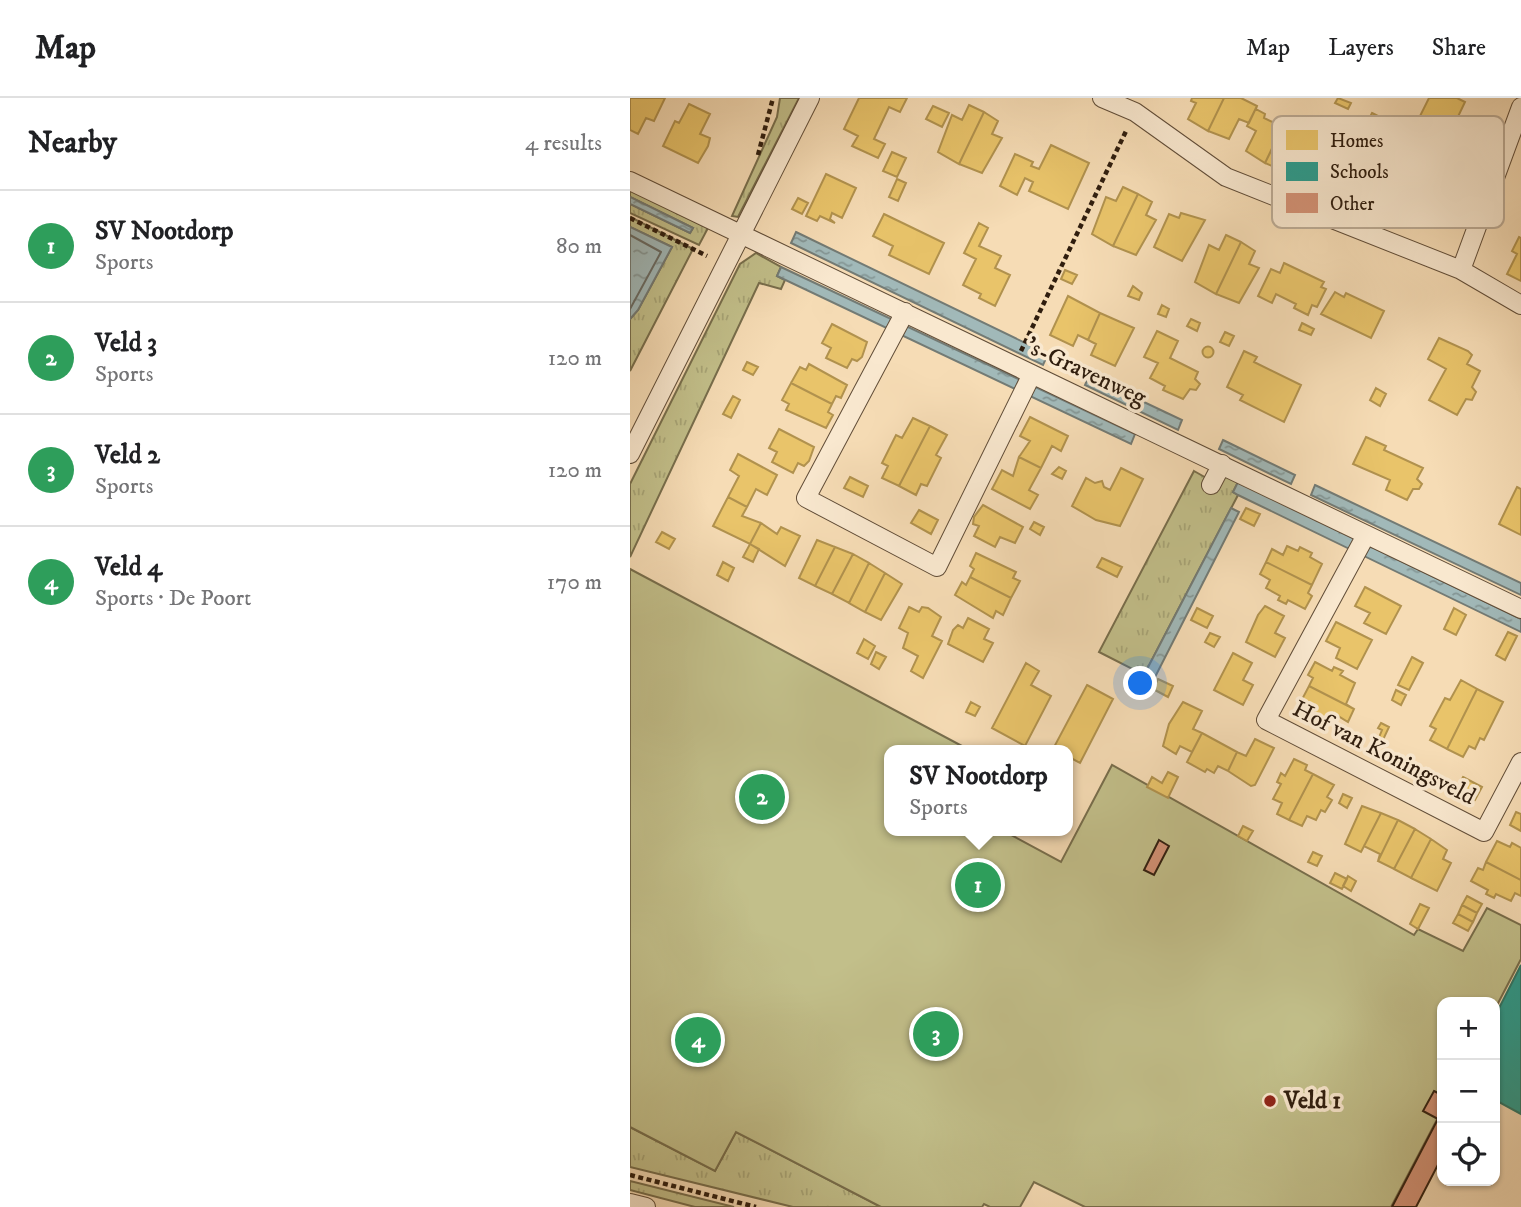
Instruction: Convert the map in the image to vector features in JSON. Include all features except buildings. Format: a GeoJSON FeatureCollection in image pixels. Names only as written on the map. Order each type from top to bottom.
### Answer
{"type":"FeatureCollection","features":[{"type":"Feature","properties":{"kind":"street"},"geometry":{"type":"LineString","coordinates":[[630,454],[810,98]]}},
{"type":"Feature","properties":{"kind":"street"},"geometry":{"type":"LineString","coordinates":[[1102,98],[1139,105],[1226,177],[1272,195]]}},
{"type":"Feature","properties":{"kind":"street"},"geometry":{"type":"LineString","coordinates":[[1504,153],[1521,107]]}},
{"type":"Feature","properties":{"kind":"street","name":"'s-Gravenweg"},"geometry":{"type":"LineString","coordinates":[[630,181],[1030,377],[1222,464],[1365,537],[1521,608]]}},
{"type":"Feature","properties":{"kind":"street"},"geometry":{"type":"LineString","coordinates":[[1355,228],[1461,270],[1521,305]]}},
{"type":"Feature","properties":{"kind":"street"},"geometry":{"type":"LineString","coordinates":[[1461,270],[1476,228]]}},
{"type":"Feature","properties":{"kind":"street"},"geometry":{"type":"LineString","coordinates":[[903,315],[806,498],[937,566],[1030,377]]}},
{"type":"Feature","properties":{"kind":"street"},"geometry":{"type":"LineString","coordinates":[[1212,485],[1222,464]]}},
{"type":"Feature","properties":{"kind":"street","name":"Hof van Koningsveld"},"geometry":{"type":"LineString","coordinates":[[1365,537],[1266,720],[1484,832],[1521,762]]}},
{"type":"Feature","properties":{"kind":"street"},"geometry":{"type":"LineString","coordinates":[[630,1203],[646,1207]]}},
{"type":"Feature","properties":{"kind":"path"},"geometry":{"type":"LineString","coordinates":[[757,158],[773,98]]}},
{"type":"Feature","properties":{"kind":"path"},"geometry":{"type":"LineString","coordinates":[[1027,338],[1139,105]]}},
{"type":"Feature","properties":{"kind":"path"},"geometry":{"type":"LineString","coordinates":[[630,218],[707,256]]}},
{"type":"Feature","properties":{"kind":"path"},"geometry":{"type":"LineString","coordinates":[[630,1175],[757,1207]]}},
{"type":"Feature","properties":{"kind":"green space"},"geometry":{"type":"Polygon","coordinates":[[[780,98],[799,98],[738,217],[732,216],[777,117],[780,98]]]}},
{"type":"Feature","properties":{"kind":"green space"},"geometry":{"type":"Polygon","coordinates":[[[630,190],[708,228],[699,245],[630,213],[630,204],[690,233],[693,228],[630,197],[630,190]]]}},
{"type":"Feature","properties":{"kind":"green space"},"geometry":{"type":"Polygon","coordinates":[[[630,217],[693,249],[630,371],[630,319],[638,310],[672,247],[630,227],[630,217]]]}},
{"type":"Feature","properties":{"kind":"green space"},"geometry":{"type":"Polygon","coordinates":[[[756,253],[781,267],[777,276],[785,280],[781,289],[759,283],[630,557],[630,484],[740,264],[756,253]]]}},
{"type":"Feature","properties":{"kind":"green space"},"geometry":{"type":"Polygon","coordinates":[[[1194,471],[1210,480],[1215,471],[1238,482],[1233,492],[1238,495],[1144,675],[1099,652],[1194,471]]]}},
{"type":"Feature","properties":{"kind":"green space"},"geometry":{"type":"Polygon","coordinates":[[[630,569],[960,745],[884,745],[884,836],[1013,836],[1061,862],[1112,765],[1414,935],[1418,929],[1463,951],[1487,908],[1521,925],[1521,959],[1500,999],[1500,997],[1437,997],[1437,1120],[1391,1207],[1085,1207],[1034,1182],[1020,1207],[990,1207],[984,1204],[982,1207],[881,1207],[736,1132],[715,1171],[630,1127],[630,569]]]}},
{"type":"Feature","properties":{"kind":"green space"},"geometry":{"type":"Polygon","coordinates":[[[630,1127],[715,1171],[736,1132],[881,1207],[793,1207],[630,1167],[630,1127]]]}},
{"type":"Feature","properties":{"kind":"green space"},"geometry":{"type":"Polygon","coordinates":[[[630,1181],[734,1207],[695,1207],[630,1190],[630,1181]]]}},
{"type":"Feature","properties":{"kind":"water"},"geometry":{"type":"Polygon","coordinates":[[[630,197],[693,228],[690,233],[630,204],[630,197]]]}},
{"type":"Feature","properties":{"kind":"water"},"geometry":{"type":"Polygon","coordinates":[[[630,227],[672,247],[638,310],[630,319],[630,227]]]}},
{"type":"Feature","properties":{"kind":"water"},"geometry":{"type":"Polygon","coordinates":[[[796,232],[1048,354],[1043,365],[791,243],[796,232]]]}},
{"type":"Feature","properties":{"kind":"water"},"geometry":{"type":"Polygon","coordinates":[[[781,267],[1135,434],[1131,444],[777,276],[781,267]]]}},
{"type":"Feature","properties":{"kind":"water"},"geometry":{"type":"Polygon","coordinates":[[[1089,376],[1182,420],[1178,430],[1085,385],[1089,376]]]}},
{"type":"Feature","properties":{"kind":"water"},"geometry":{"type":"Polygon","coordinates":[[[1223,440],[1295,475],[1291,484],[1219,449],[1223,440]]]}},
{"type":"Feature","properties":{"kind":"water"},"geometry":{"type":"Polygon","coordinates":[[[1238,482],[1521,619],[1521,632],[1238,495],[1233,492],[1238,482]]]}},
{"type":"Feature","properties":{"kind":"water"},"geometry":{"type":"Polygon","coordinates":[[[1315,485],[1521,583],[1521,595],[1311,495],[1315,485]]]}},
{"type":"Feature","properties":{"kind":"water"},"geometry":{"type":"Polygon","coordinates":[[[1231,508],[1239,512],[1153,681],[1144,675],[1231,508]]]}},
{"type":"Feature","properties":{"kind":"place","name":"Veld 3"},"geometry":{"type":"Point","coordinates":[762,797]}},
{"type":"Feature","properties":{"kind":"place","name":"SV Nootdorp"},"geometry":{"type":"Point","coordinates":[978,885]}},
{"type":"Feature","properties":{"kind":"place","name":"Veld 2"},"geometry":{"type":"Point","coordinates":[936,1034]}},
{"type":"Feature","properties":{"kind":"place","name":"Veld 4"},"geometry":{"type":"Point","coordinates":[698,1040]}},
{"type":"Feature","properties":{"kind":"place","name":"Veld 1"},"geometry":{"type":"Point","coordinates":[1270,1101]}}]}
